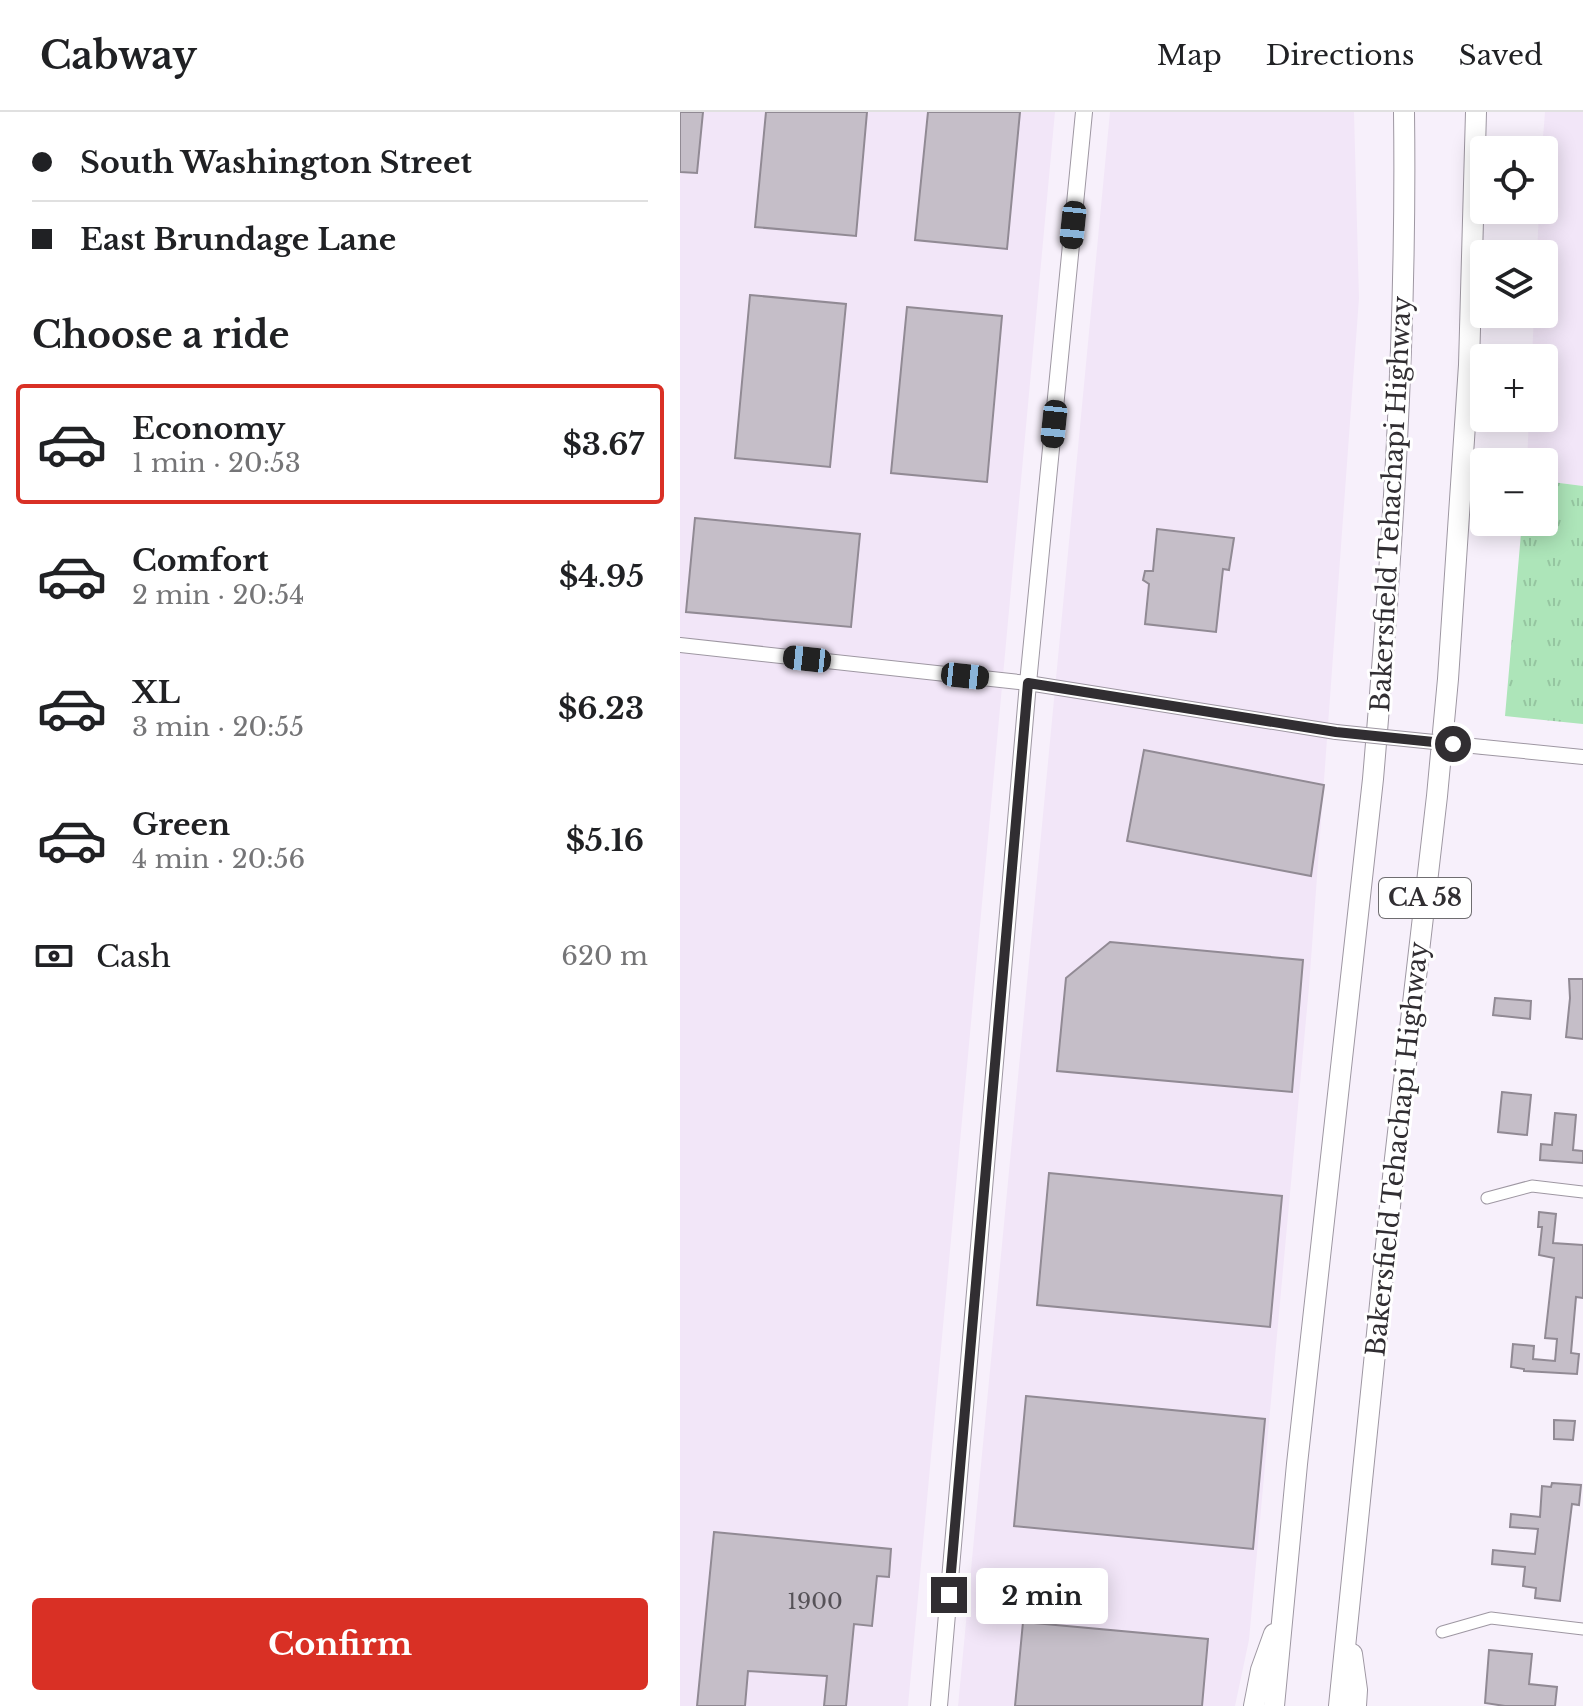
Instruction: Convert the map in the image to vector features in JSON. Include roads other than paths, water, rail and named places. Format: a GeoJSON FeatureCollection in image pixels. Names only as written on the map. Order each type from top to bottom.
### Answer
{"type":"FeatureCollection","features":[{"type":"Feature","properties":{"kind":"highway","name":"Bakersfield Tehachapi Highway"},"geometry":{"type":"LineString","coordinates":[[1274,1706],[1382,666],[1406,246],[1404,112]]}},
{"type":"Feature","properties":{"kind":"highway","name":"Bakersfield Tehachapi Highway"},"geometry":{"type":"LineString","coordinates":[[1476,112],[1476,136]]}},
{"type":"Feature","properties":{"kind":"highway"},"geometry":{"type":"LineString","coordinates":[[1480,136],[1483,112]]}},
{"type":"Feature","properties":{"kind":"highway","name":"Bakersfield Tehachapi Highway"},"geometry":{"type":"LineString","coordinates":[[1339,1706],[1448,679],[1469,365],[1473,224]]}},
{"type":"Feature","properties":{"kind":"highway"},"geometry":{"type":"LineString","coordinates":[[1254,1706],[1261,1670],[1284,1608]]}},
{"type":"Feature","properties":{"kind":"highway"},"geometry":{"type":"LineString","coordinates":[[1347,1622],[1357,1690],[1356,1706]]}},
{"type":"Feature","properties":{"kind":"main road"},"geometry":{"type":"LineString","coordinates":[[939,1706],[1028,683],[1084,112]]}},
{"type":"Feature","properties":{"kind":"street"},"geometry":{"type":"LineString","coordinates":[[680,645],[1028,683],[1336,732],[1583,757]]}},
{"type":"Feature","properties":{"kind":"street"},"geometry":{"type":"LineString","coordinates":[[1487,1198],[1532,1186],[1583,1192]]}},
{"type":"Feature","properties":{"kind":"street"},"geometry":{"type":"LineString","coordinates":[[1442,1632],[1491,1618],[1583,1629]]}}]}
